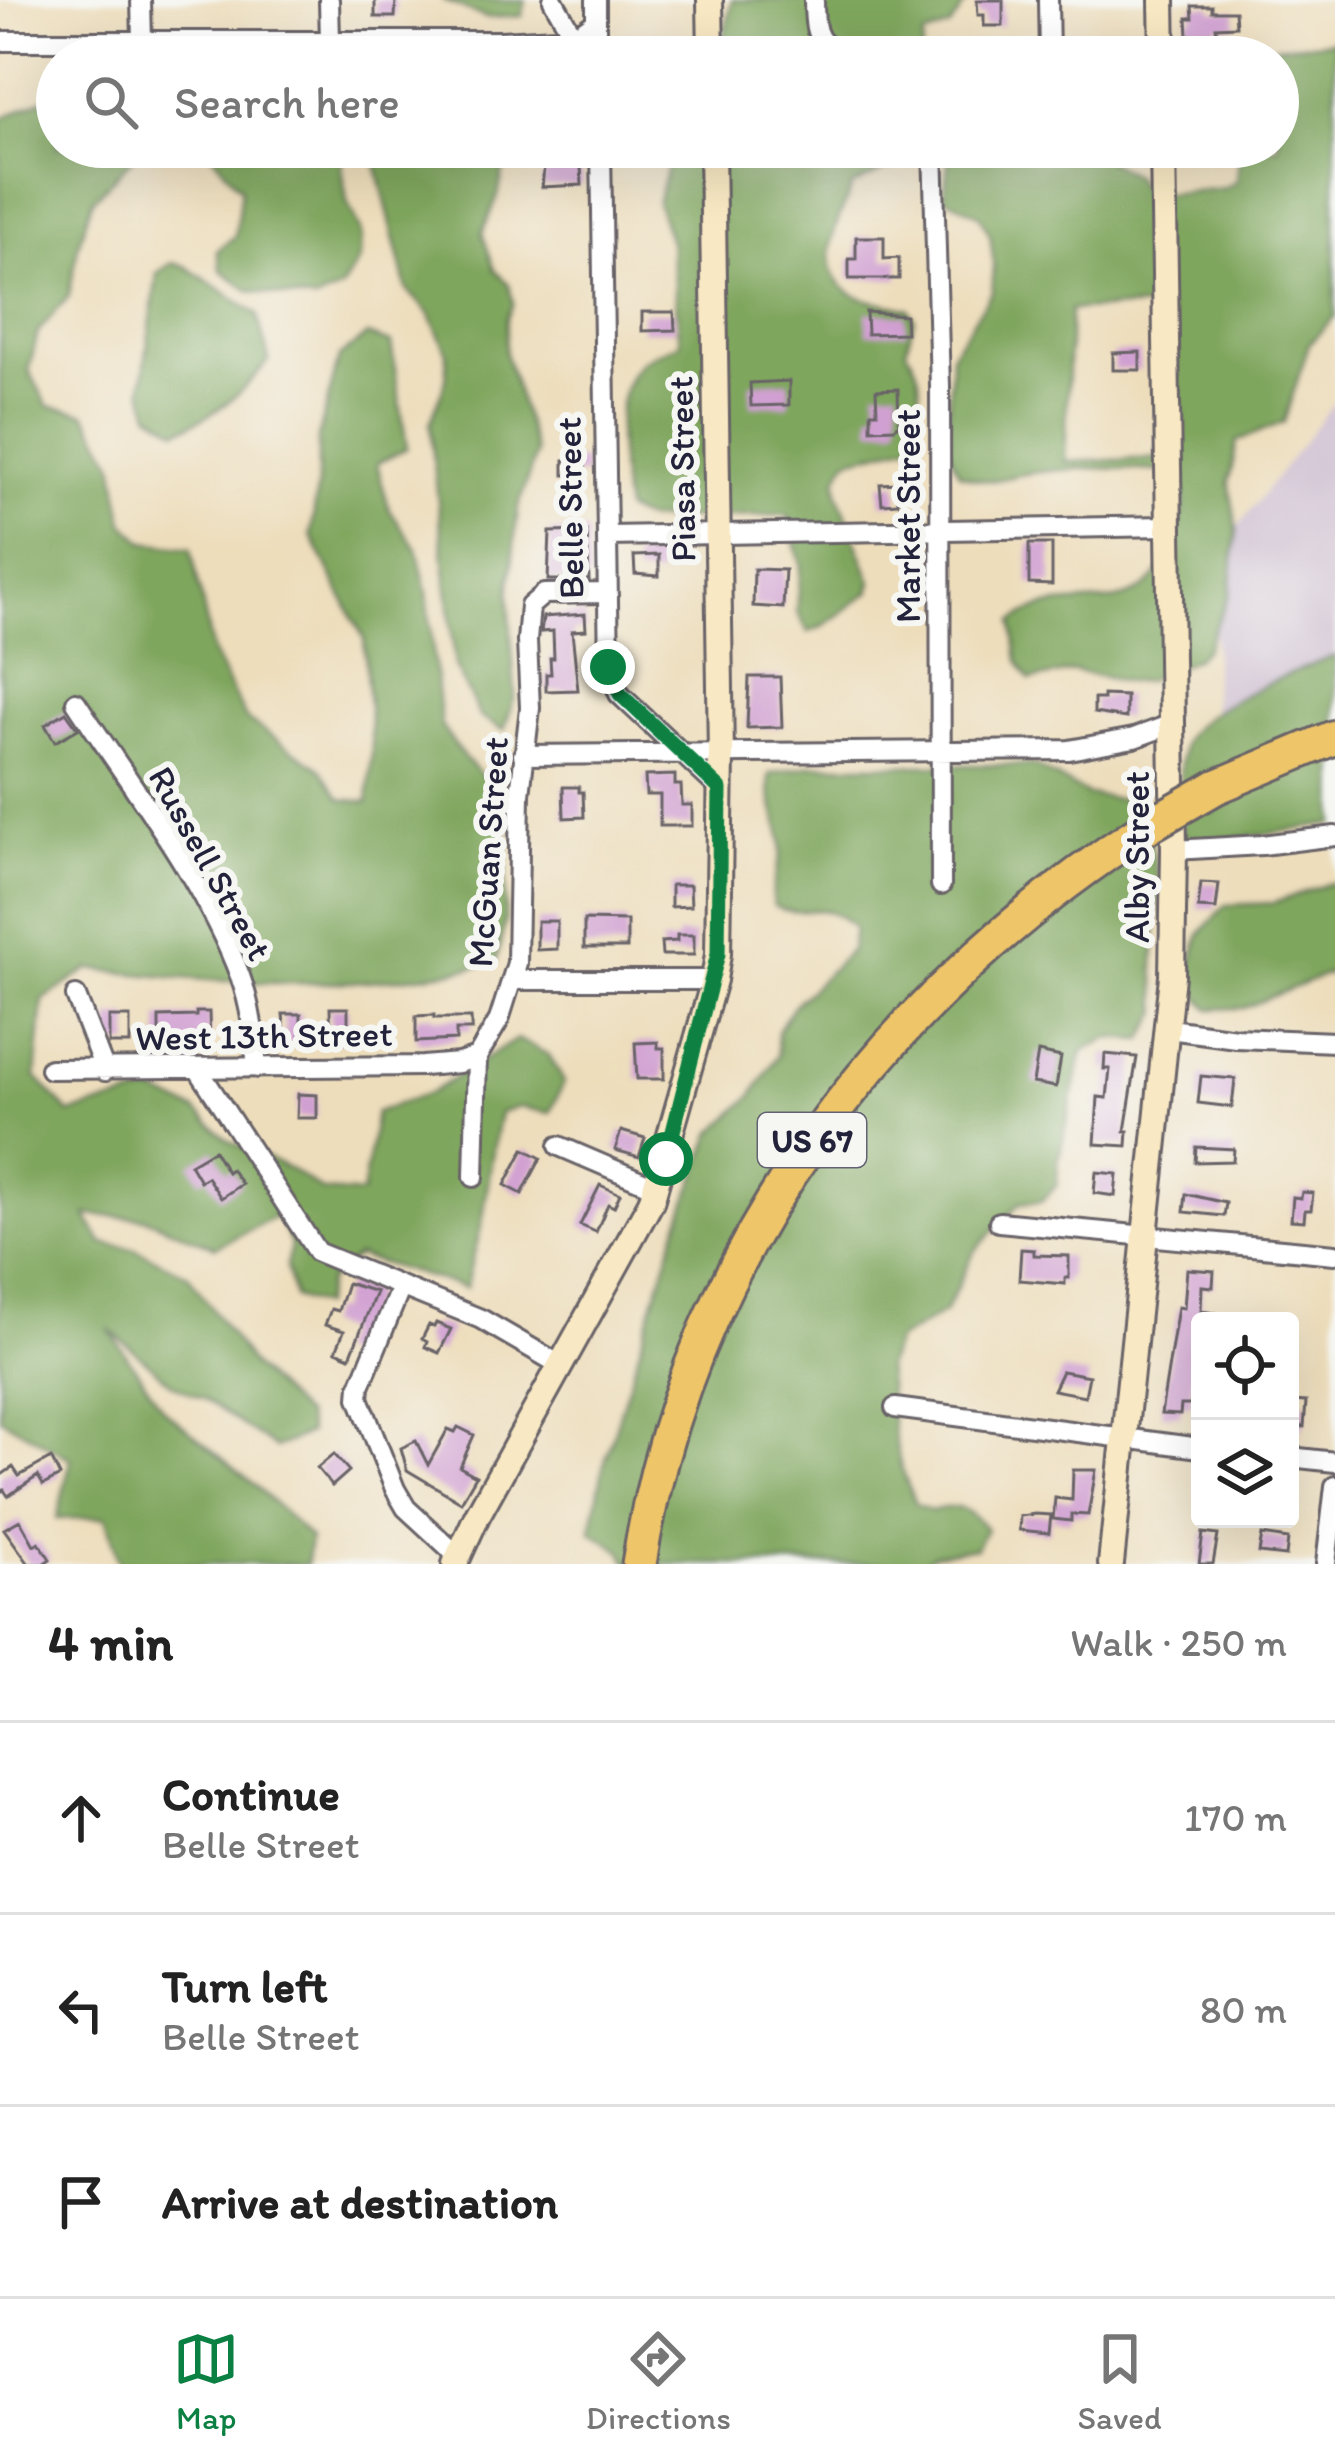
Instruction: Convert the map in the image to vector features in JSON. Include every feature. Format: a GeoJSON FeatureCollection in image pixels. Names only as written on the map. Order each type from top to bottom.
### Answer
{"type":"FeatureCollection","features":[{"type":"Feature","properties":{"kind":"highway","name":"US 67"},"geometry":{"type":"LineString","coordinates":[[639,1564],[664,1448],[710,1319],[756,1226],[815,1135],[894,1036],[970,960],[1053,891],[1148,826],[1216,787],[1335,737]]}},
{"type":"Feature","properties":{"kind":"street"},"geometry":{"type":"LineString","coordinates":[[142,0],[142,36]]}},
{"type":"Feature","properties":{"kind":"street"},"geometry":{"type":"LineString","coordinates":[[329,0],[330,36]]}},
{"type":"Feature","properties":{"kind":"street"},"geometry":{"type":"LineString","coordinates":[[553,0],[573,36]]}},
{"type":"Feature","properties":{"kind":"street"},"geometry":{"type":"LineString","coordinates":[[596,0],[596,36]]}},
{"type":"Feature","properties":{"kind":"street"},"geometry":{"type":"LineString","coordinates":[[710,0],[711,36]]}},
{"type":"Feature","properties":{"kind":"street"},"geometry":{"type":"LineString","coordinates":[[814,0],[819,36]]}},
{"type":"Feature","properties":{"kind":"street"},"geometry":{"type":"LineString","coordinates":[[1048,0],[1049,36]]}},
{"type":"Feature","properties":{"kind":"street"},"geometry":{"type":"LineString","coordinates":[[1162,0],[1163,36]]}},
{"type":"Feature","properties":{"kind":"street"},"geometry":{"type":"LineString","coordinates":[[575,36],[596,21]]}},
{"type":"Feature","properties":{"kind":"street"},"geometry":{"type":"LineString","coordinates":[[0,41],[36,41]]}},
{"type":"Feature","properties":{"kind":"street","name":"Belle Street"},"geometry":{"type":"LineString","coordinates":[[601,168],[612,681],[628,703],[720,789]]}},
{"type":"Feature","properties":{"kind":"street","name":"Piasa Street"},"geometry":{"type":"LineString","coordinates":[[712,168],[720,789]]}},
{"type":"Feature","properties":{"kind":"street","name":"Market Street"},"geometry":{"type":"LineString","coordinates":[[933,168],[941,885]]}},
{"type":"Feature","properties":{"kind":"street","name":"Alby Street"},"geometry":{"type":"LineString","coordinates":[[1112,1564],[1169,1029],[1174,850],[1163,168]]}},
{"type":"Feature","properties":{"kind":"street"},"geometry":{"type":"LineString","coordinates":[[608,536],[1168,526]]}},
{"type":"Feature","properties":{"kind":"street","name":"McGuan Street"},"geometry":{"type":"LineString","coordinates":[[473,1177],[477,1057],[499,1020],[513,980],[532,600],[544,594],[607,593]]}},
{"type":"Feature","properties":{"kind":"street","name":"Russell Street"},"geometry":{"type":"LineString","coordinates":[[76,702],[156,824],[226,944],[250,1007],[257,1068]]}},
{"type":"Feature","properties":{"kind":"street"},"geometry":{"type":"LineString","coordinates":[[523,755],[1094,748],[1172,724]]}},
{"type":"Feature","properties":{"kind":"street"},"geometry":{"type":"LineString","coordinates":[[400,1287],[360,1386],[362,1409],[394,1489],[406,1508],[457,1560],[657,1188],[714,980],[720,789]]}},
{"type":"Feature","properties":{"kind":"street"},"geometry":{"type":"LineString","coordinates":[[1174,850],[1335,836]]}},
{"type":"Feature","properties":{"kind":"street"},"geometry":{"type":"LineString","coordinates":[[513,980],[714,980]]}},
{"type":"Feature","properties":{"kind":"street"},"geometry":{"type":"LineString","coordinates":[[76,996],[105,1071]]}},
{"type":"Feature","properties":{"kind":"street"},"geometry":{"type":"LineString","coordinates":[[1169,1029],[1236,1038],[1335,1042]]}},
{"type":"Feature","properties":{"kind":"street","name":"West 13th Street"},"geometry":{"type":"LineString","coordinates":[[50,1069],[423,1066],[477,1057]]}},
{"type":"Feature","properties":{"kind":"street"},"geometry":{"type":"LineString","coordinates":[[198,1069],[312,1246],[482,1319],[562,1366]]}},
{"type":"Feature","properties":{"kind":"street"},"geometry":{"type":"LineString","coordinates":[[559,1146],[657,1188]]}},
{"type":"Feature","properties":{"kind":"street"},"geometry":{"type":"LineString","coordinates":[[999,1222],[1335,1254]]}},
{"type":"Feature","properties":{"kind":"street"},"geometry":{"type":"LineString","coordinates":[[896,1408],[1191,1447]]}},
{"type":"Feature","properties":{"kind":"street"},"geometry":{"type":"LineString","coordinates":[[1299,1458],[1335,1462]]}},
{"type":"Feature","properties":{"kind":"street"},"geometry":{"type":"LineString","coordinates":[[1326,1564],[1335,1486]]}},
{"type":"Feature","properties":{"kind":"shaded area"},"geometry":{"type":"Polygon","coordinates":[[[1335,401],[1335,684],[1212,743],[1217,554],[1335,401]]]}},
{"type":"Feature","properties":{"kind":"green space"},"geometry":{"type":"Polygon","coordinates":[[[442,0],[526,0],[522,16],[486,18],[442,0]]]}},
{"type":"Feature","properties":{"kind":"green space"},"geometry":{"type":"Polygon","coordinates":[[[732,0],[968,0],[950,27],[924,36],[724,36],[732,0]]]}},
{"type":"Feature","properties":{"kind":"green space"},"geometry":{"type":"Polygon","coordinates":[[[1335,41],[1335,316],[1309,344],[1284,422],[1237,441],[1229,482],[1237,529],[1230,593],[1206,648],[1196,658],[1146,681],[1127,682],[1074,671],[1030,680],[1018,661],[1013,622],[1056,604],[1122,598],[1141,589],[1159,573],[1173,546],[1184,493],[1180,473],[1087,469],[989,480],[959,473],[947,446],[951,354],[992,292],[994,266],[990,235],[979,215],[944,197],[947,168],[1120,168],[1134,176],[1145,196],[1224,188],[1237,181],[1238,168],[1299,168],[1299,44],[1335,41]],[[1157,307],[1070,310],[1065,462],[1162,458],[1157,307]]]}},
{"type":"Feature","properties":{"kind":"green space"},"geometry":{"type":"Polygon","coordinates":[[[36,103],[36,168],[123,168],[92,201],[69,296],[38,332],[29,370],[48,406],[85,413],[114,462],[124,523],[144,542],[191,548],[213,654],[246,719],[320,768],[341,799],[368,802],[372,749],[364,639],[311,535],[318,438],[339,357],[367,335],[391,343],[407,448],[377,464],[389,509],[417,549],[427,592],[441,726],[465,759],[507,799],[505,922],[496,962],[395,979],[293,983],[89,969],[43,1000],[36,1077],[69,1113],[153,1092],[195,1110],[228,1140],[290,1169],[323,1191],[362,1194],[376,1112],[432,1092],[517,1039],[549,1055],[564,1082],[550,1113],[519,1107],[500,1113],[483,1221],[466,1288],[357,1256],[328,1281],[322,1306],[294,1297],[286,1266],[291,1246],[278,1216],[215,1247],[145,1218],[86,1215],[102,1243],[135,1249],[188,1275],[253,1367],[305,1416],[309,1433],[275,1448],[206,1400],[172,1384],[108,1328],[164,1410],[310,1538],[307,1564],[120,1564],[106,1517],[57,1519],[71,1459],[0,1418],[0,119],[36,103]]]}},
{"type":"Feature","properties":{"kind":"green space"},"geometry":{"type":"Polygon","coordinates":[[[224,168],[342,168],[347,202],[361,233],[360,259],[341,289],[315,301],[250,291],[221,270],[217,251],[235,236],[241,189],[224,168]]]}},
{"type":"Feature","properties":{"kind":"green space"},"geometry":{"type":"Polygon","coordinates":[[[377,168],[504,168],[482,233],[495,270],[509,284],[513,304],[507,318],[505,353],[536,453],[518,508],[509,596],[515,696],[504,730],[480,717],[455,666],[430,424],[446,380],[447,353],[429,313],[407,290],[377,168]]]}},
{"type":"Feature","properties":{"kind":"green space"},"geometry":{"type":"Polygon","coordinates":[[[667,168],[889,168],[852,186],[830,256],[832,270],[851,293],[909,309],[914,318],[906,350],[918,372],[920,395],[911,444],[848,459],[837,478],[838,494],[872,582],[869,593],[808,632],[797,611],[801,565],[788,515],[646,520],[625,511],[618,431],[624,390],[644,360],[680,343],[670,242],[657,203],[667,168]]]}},
{"type":"Feature","properties":{"kind":"green space"},"geometry":{"type":"Polygon","coordinates":[[[172,263],[185,266],[257,314],[269,360],[228,402],[177,430],[150,413],[142,388],[157,273],[172,263]]]}},
{"type":"Feature","properties":{"kind":"green space"},"geometry":{"type":"Polygon","coordinates":[[[1335,656],[1335,824],[1203,843],[1183,839],[1181,755],[1191,731],[1250,692],[1335,656]]]}},
{"type":"Feature","properties":{"kind":"green space"},"geometry":{"type":"Polygon","coordinates":[[[811,765],[1033,765],[1089,795],[1142,802],[1159,880],[1154,969],[1159,1012],[1143,1040],[1109,1038],[1083,1051],[1057,1185],[1041,1201],[1020,1203],[974,1252],[945,1312],[896,1341],[886,1366],[900,1464],[915,1504],[931,1511],[962,1509],[974,1516],[986,1529],[976,1548],[934,1554],[923,1564],[628,1564],[622,1551],[591,1531],[603,1468],[676,1231],[712,1134],[752,1096],[778,1055],[777,1033],[792,1007],[851,950],[854,928],[832,912],[774,906],[781,840],[770,774],[811,765]]]}},
{"type":"Feature","properties":{"kind":"green space"},"geometry":{"type":"Polygon","coordinates":[[[1335,884],[1335,971],[1244,1008],[1210,1009],[1186,983],[1200,934],[1226,905],[1274,903],[1335,884]]]}},
{"type":"Feature","properties":{"kind":"building"},"geometry":{"type":"Polygon","coordinates":[[[375,0],[396,0],[395,17],[375,17],[375,0]]]}},
{"type":"Feature","properties":{"kind":"building"},"geometry":{"type":"Polygon","coordinates":[[[977,0],[1003,0],[1003,26],[984,26],[977,0]]]}},
{"type":"Feature","properties":{"kind":"building"},"geometry":{"type":"Polygon","coordinates":[[[1192,6],[1235,11],[1236,26],[1216,27],[1217,35],[1188,36],[1192,6]]]}},
{"type":"Feature","properties":{"kind":"building"},"geometry":{"type":"Polygon","coordinates":[[[544,168],[581,168],[582,185],[542,187],[544,168]]]}},
{"type":"Feature","properties":{"kind":"building"},"geometry":{"type":"Polygon","coordinates":[[[856,237],[884,237],[884,259],[899,258],[899,279],[849,279],[849,259],[856,259],[856,237]]]}},
{"type":"Feature","properties":{"kind":"building"},"geometry":{"type":"Polygon","coordinates":[[[642,312],[674,312],[675,330],[642,331],[642,312]]]}},
{"type":"Feature","properties":{"kind":"building"},"geometry":{"type":"Polygon","coordinates":[[[866,312],[905,315],[906,333],[867,334],[866,312]]]}},
{"type":"Feature","properties":{"kind":"building"},"geometry":{"type":"Polygon","coordinates":[[[1140,352],[1140,370],[1113,370],[1113,353],[1140,352]]]}},
{"type":"Feature","properties":{"kind":"building"},"geometry":{"type":"Polygon","coordinates":[[[789,381],[789,405],[751,406],[750,383],[789,381]]]}},
{"type":"Feature","properties":{"kind":"building"},"geometry":{"type":"Polygon","coordinates":[[[898,389],[899,424],[871,429],[871,412],[877,412],[876,390],[898,389]]]}},
{"type":"Feature","properties":{"kind":"building"},"geometry":{"type":"Polygon","coordinates":[[[564,460],[585,460],[585,475],[564,475],[564,460]]]}},
{"type":"Feature","properties":{"kind":"building"},"geometry":{"type":"Polygon","coordinates":[[[897,483],[898,503],[882,504],[880,484],[897,483]]]}},
{"type":"Feature","properties":{"kind":"building"},"geometry":{"type":"Polygon","coordinates":[[[587,531],[589,580],[548,580],[550,532],[587,531]]]}},
{"type":"Feature","properties":{"kind":"building"},"geometry":{"type":"Polygon","coordinates":[[[1029,544],[1052,544],[1052,585],[1029,584],[1029,544]]]}},
{"type":"Feature","properties":{"kind":"building"},"geometry":{"type":"Polygon","coordinates":[[[659,555],[659,576],[635,574],[634,556],[659,555]]]}},
{"type":"Feature","properties":{"kind":"building"},"geometry":{"type":"Polygon","coordinates":[[[754,569],[785,570],[783,608],[753,606],[754,569]]]}},
{"type":"Feature","properties":{"kind":"building"},"geometry":{"type":"Polygon","coordinates":[[[585,614],[586,630],[572,631],[578,690],[546,691],[546,674],[551,674],[550,658],[554,658],[553,631],[541,632],[543,617],[585,614]]]}},
{"type":"Feature","properties":{"kind":"building"},"geometry":{"type":"Polygon","coordinates":[[[749,677],[780,677],[782,727],[747,728],[749,677]]]}},
{"type":"Feature","properties":{"kind":"building"},"geometry":{"type":"Polygon","coordinates":[[[1103,695],[1126,696],[1126,718],[1094,713],[1094,699],[1103,699],[1103,695]]]}},
{"type":"Feature","properties":{"kind":"building"},"geometry":{"type":"Polygon","coordinates":[[[66,712],[78,729],[55,742],[45,725],[66,712]]]}},
{"type":"Feature","properties":{"kind":"building"},"geometry":{"type":"Polygon","coordinates":[[[675,775],[682,805],[692,805],[692,826],[660,826],[660,795],[646,795],[645,776],[675,775]]]}},
{"type":"Feature","properties":{"kind":"building"},"geometry":{"type":"Polygon","coordinates":[[[563,787],[579,787],[583,792],[584,817],[564,818],[563,787]]]}},
{"type":"Feature","properties":{"kind":"building"},"geometry":{"type":"Polygon","coordinates":[[[1201,883],[1219,884],[1216,909],[1198,908],[1201,883]]]}},
{"type":"Feature","properties":{"kind":"building"},"geometry":{"type":"Polygon","coordinates":[[[671,885],[690,885],[691,906],[671,907],[671,885]]]}},
{"type":"Feature","properties":{"kind":"building"},"geometry":{"type":"Polygon","coordinates":[[[584,920],[627,921],[627,948],[584,948],[584,920]]]}},
{"type":"Feature","properties":{"kind":"building"},"geometry":{"type":"Polygon","coordinates":[[[537,921],[557,921],[557,949],[537,950],[537,921]]]}},
{"type":"Feature","properties":{"kind":"building"},"geometry":{"type":"Polygon","coordinates":[[[677,935],[694,935],[694,955],[662,955],[661,942],[677,941],[677,935]]]}},
{"type":"Feature","properties":{"kind":"building"},"geometry":{"type":"Polygon","coordinates":[[[330,1008],[348,1008],[348,1042],[331,1042],[330,1008]]]}},
{"type":"Feature","properties":{"kind":"building"},"geometry":{"type":"Polygon","coordinates":[[[196,1012],[209,1012],[210,1044],[159,1045],[159,1017],[196,1016],[196,1012]]]}},
{"type":"Feature","properties":{"kind":"building"},"geometry":{"type":"Polygon","coordinates":[[[283,1014],[301,1014],[301,1043],[286,1043],[283,1014]]]}},
{"type":"Feature","properties":{"kind":"building"},"geometry":{"type":"Polygon","coordinates":[[[416,1016],[471,1018],[472,1030],[456,1030],[456,1040],[416,1042],[416,1016]]]}},
{"type":"Feature","properties":{"kind":"building"},"geometry":{"type":"Polygon","coordinates":[[[109,1017],[130,1017],[130,1044],[109,1044],[109,1017]]]}},
{"type":"Feature","properties":{"kind":"building"},"geometry":{"type":"Polygon","coordinates":[[[658,1042],[658,1048],[664,1048],[664,1079],[637,1079],[635,1043],[658,1042]]]}},
{"type":"Feature","properties":{"kind":"building"},"geometry":{"type":"Polygon","coordinates":[[[1038,1052],[1061,1057],[1056,1087],[1033,1083],[1038,1052]]]}},
{"type":"Feature","properties":{"kind":"building"},"geometry":{"type":"Polygon","coordinates":[[[1105,1054],[1137,1057],[1125,1131],[1127,1146],[1095,1144],[1098,1097],[1107,1098],[1110,1069],[1104,1069],[1105,1054]]]}},
{"type":"Feature","properties":{"kind":"building"},"geometry":{"type":"Polygon","coordinates":[[[1201,1076],[1235,1079],[1232,1107],[1198,1103],[1201,1076]]]}},
{"type":"Feature","properties":{"kind":"building"},"geometry":{"type":"Polygon","coordinates":[[[298,1094],[317,1095],[317,1118],[297,1118],[298,1094]]]}},
{"type":"Feature","properties":{"kind":"building"},"geometry":{"type":"Polygon","coordinates":[[[621,1131],[645,1138],[639,1157],[615,1150],[621,1131]]]}},
{"type":"Feature","properties":{"kind":"building"},"geometry":{"type":"Polygon","coordinates":[[[1196,1147],[1234,1149],[1233,1161],[1195,1162],[1196,1147]]]}},
{"type":"Feature","properties":{"kind":"building"},"geometry":{"type":"Polygon","coordinates":[[[524,1149],[541,1158],[522,1194],[505,1185],[524,1149]]]}},
{"type":"Feature","properties":{"kind":"building"},"geometry":{"type":"Polygon","coordinates":[[[214,1150],[227,1172],[231,1169],[242,1184],[221,1198],[207,1177],[200,1181],[190,1164],[214,1150]]]}},
{"type":"Feature","properties":{"kind":"building"},"geometry":{"type":"Polygon","coordinates":[[[1096,1172],[1117,1174],[1115,1196],[1094,1193],[1096,1172]]]}},
{"type":"Feature","properties":{"kind":"building"},"geometry":{"type":"Polygon","coordinates":[[[600,1185],[620,1194],[614,1207],[608,1204],[596,1232],[580,1225],[600,1185]]]}},
{"type":"Feature","properties":{"kind":"building"},"geometry":{"type":"Polygon","coordinates":[[[1302,1192],[1313,1193],[1311,1210],[1305,1210],[1304,1221],[1291,1220],[1293,1197],[1301,1198],[1302,1192]]]}},
{"type":"Feature","properties":{"kind":"building"},"geometry":{"type":"Polygon","coordinates":[[[1186,1194],[1226,1203],[1224,1216],[1184,1212],[1186,1194]]]}},
{"type":"Feature","properties":{"kind":"building"},"geometry":{"type":"Polygon","coordinates":[[[1021,1249],[1034,1250],[1034,1255],[1069,1256],[1065,1284],[1019,1280],[1021,1249]]]}},
{"type":"Feature","properties":{"kind":"building"},"geometry":{"type":"Polygon","coordinates":[[[1187,1269],[1214,1271],[1213,1287],[1202,1286],[1201,1311],[1208,1312],[1191,1312],[1191,1405],[1181,1405],[1180,1415],[1161,1414],[1178,1307],[1184,1308],[1187,1269]]]}},
{"type":"Feature","properties":{"kind":"building"},"geometry":{"type":"Polygon","coordinates":[[[347,1283],[376,1292],[350,1357],[336,1351],[344,1331],[325,1325],[331,1309],[338,1311],[347,1283]]]}},
{"type":"Feature","properties":{"kind":"building"},"geometry":{"type":"Polygon","coordinates":[[[429,1325],[451,1329],[439,1353],[425,1347],[427,1342],[422,1339],[429,1325]]]}},
{"type":"Feature","properties":{"kind":"building"},"geometry":{"type":"Polygon","coordinates":[[[1062,1371],[1089,1376],[1085,1396],[1053,1390],[1062,1371]]]}},
{"type":"Feature","properties":{"kind":"building"},"geometry":{"type":"Polygon","coordinates":[[[1299,1402],[1306,1402],[1304,1427],[1299,1427],[1299,1402]]]}},
{"type":"Feature","properties":{"kind":"building"},"geometry":{"type":"Polygon","coordinates":[[[458,1427],[474,1435],[460,1467],[476,1476],[461,1502],[407,1470],[401,1448],[416,1441],[428,1465],[448,1429],[455,1432],[458,1427]]]}},
{"type":"Feature","properties":{"kind":"building"},"geometry":{"type":"Polygon","coordinates":[[[334,1454],[349,1471],[332,1486],[317,1468],[334,1454]]]}},
{"type":"Feature","properties":{"kind":"building"},"geometry":{"type":"Polygon","coordinates":[[[51,1458],[60,1476],[43,1485],[38,1476],[8,1496],[0,1492],[0,1476],[13,1467],[19,1476],[51,1458]]]}},
{"type":"Feature","properties":{"kind":"building"},"geometry":{"type":"Polygon","coordinates":[[[1073,1470],[1096,1470],[1088,1515],[1071,1514],[1071,1521],[1053,1519],[1055,1498],[1072,1500],[1073,1470]]]}},
{"type":"Feature","properties":{"kind":"building"},"geometry":{"type":"Polygon","coordinates":[[[1051,1515],[1049,1533],[1019,1530],[1020,1516],[1051,1515]]]}},
{"type":"Feature","properties":{"kind":"building"},"geometry":{"type":"Polygon","coordinates":[[[20,1520],[34,1545],[39,1542],[50,1559],[43,1564],[29,1564],[4,1529],[20,1520]]]}},
{"type":"Feature","properties":{"kind":"building"},"geometry":{"type":"Polygon","coordinates":[[[1203,1533],[1218,1535],[1213,1564],[1199,1564],[1203,1533]]]}},
{"type":"Feature","properties":{"kind":"building"},"geometry":{"type":"Polygon","coordinates":[[[1262,1535],[1288,1539],[1286,1556],[1259,1553],[1262,1535]]]}},
{"type":"Feature","properties":{"kind":"route"},"geometry":{"type":"LineString","coordinates":[[608,667],[620,694],[720,789],[718,954],[666,1159]]}}]}
